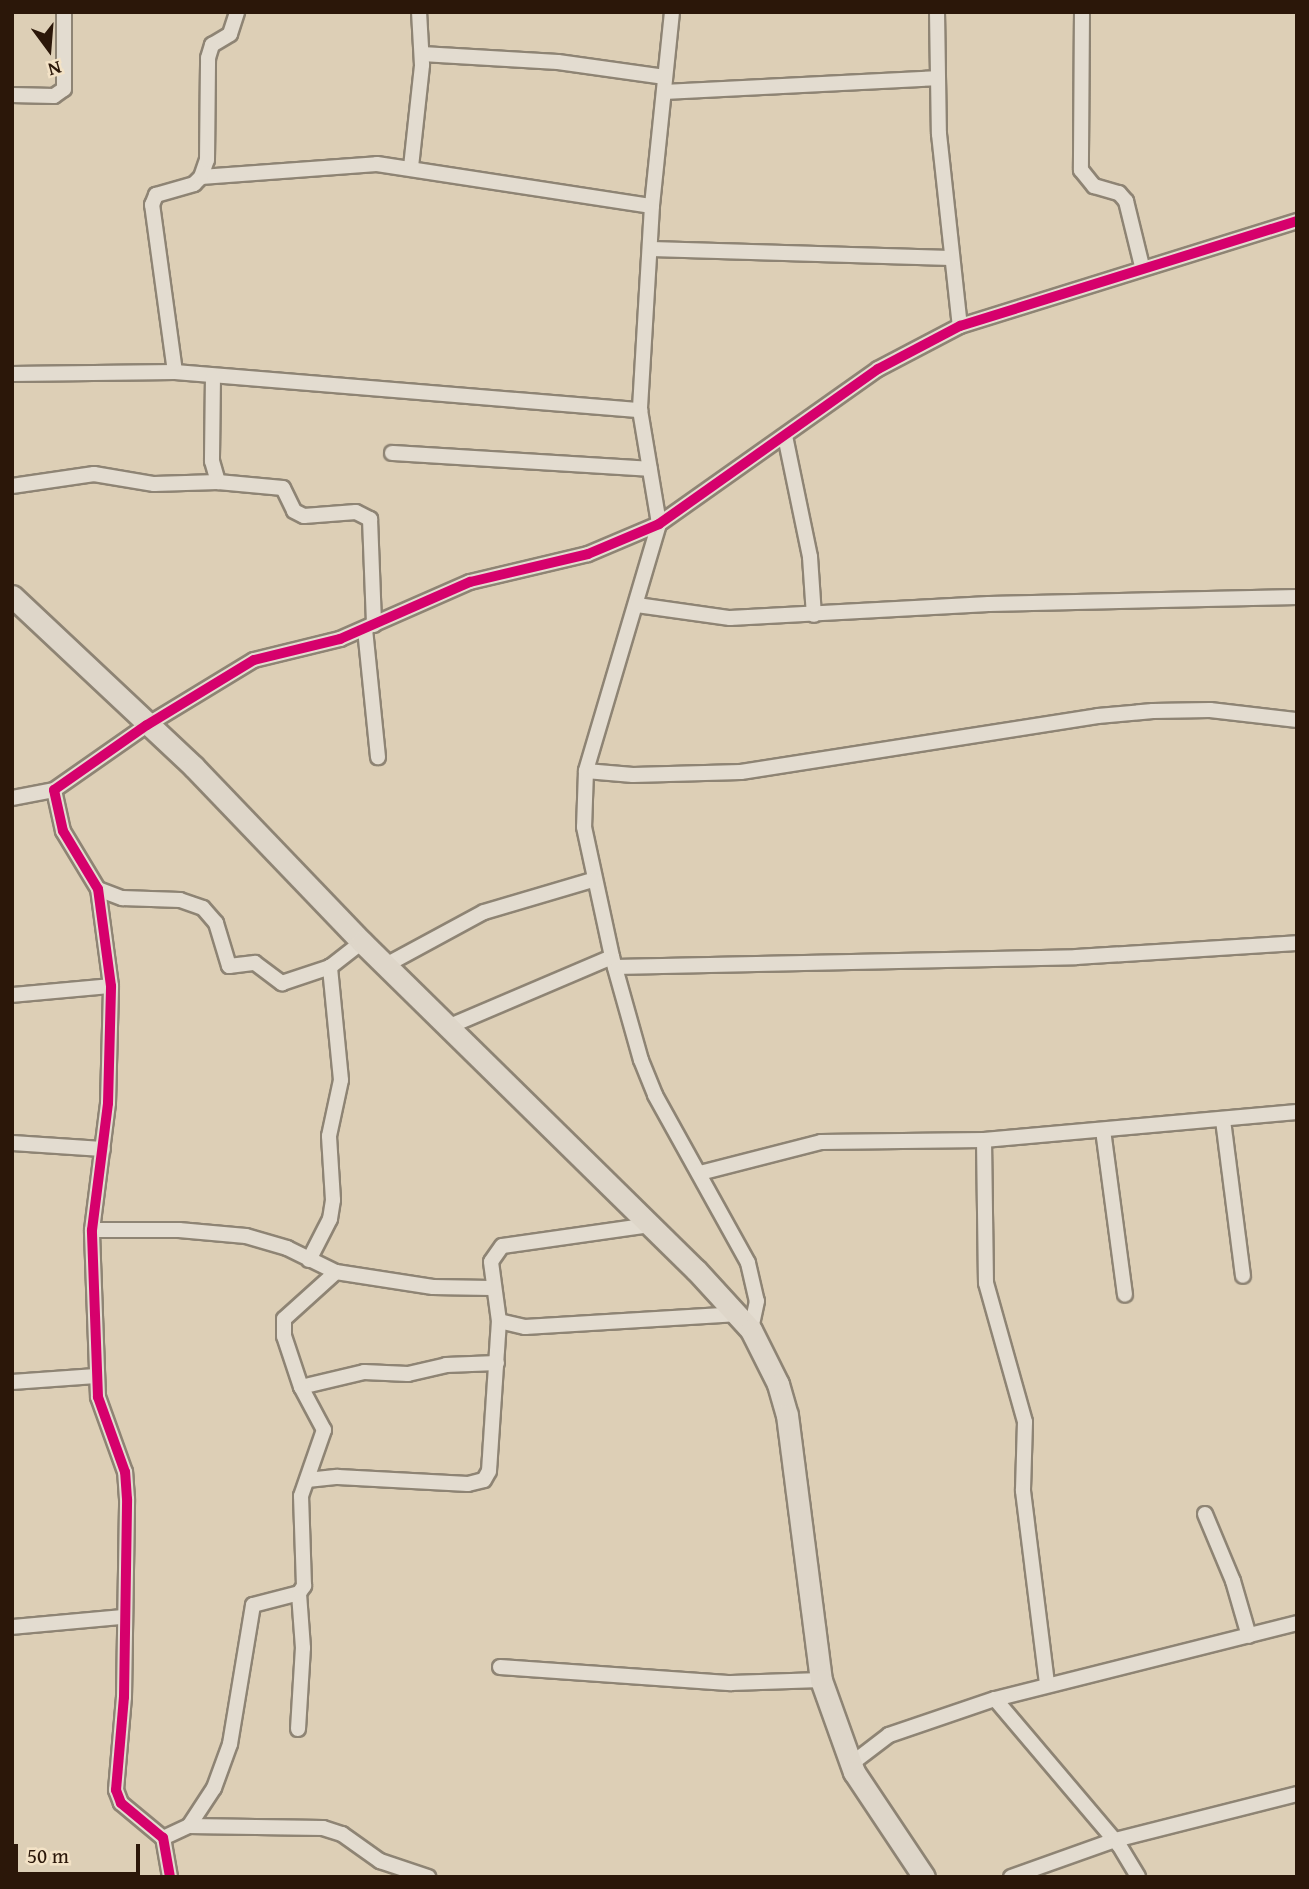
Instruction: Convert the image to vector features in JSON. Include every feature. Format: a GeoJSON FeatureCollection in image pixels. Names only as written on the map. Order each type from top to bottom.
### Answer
{"type":"FeatureCollection","features":[{"type":"Feature","properties":{"kind":"main road"},"geometry":{"type":"LineString","coordinates":[[12,596],[194,767],[362,942],[450,1026],[745,1322],[778,1384],[787,1415],[821,1679],[853,1759],[854,1772],[924,1877]]}},
{"type":"Feature","properties":{"kind":"main road"},"geometry":{"type":"LineString","coordinates":[[853,1759],[864,1766],[937,1877]]}},
{"type":"Feature","properties":{"kind":"street"},"geometry":{"type":"LineString","coordinates":[[12,95],[46,97],[64,89],[64,12]]}},
{"type":"Feature","properties":{"kind":"street"},"geometry":{"type":"LineString","coordinates":[[175,372],[152,205],[156,195],[194,184],[201,177],[207,160],[208,58],[212,46],[230,34],[237,12]]}},
{"type":"Feature","properties":{"kind":"street"},"geometry":{"type":"LineString","coordinates":[[411,167],[422,54],[419,12]]}},
{"type":"Feature","properties":{"kind":"street"},"geometry":{"type":"LineString","coordinates":[[499,1321],[525,1327],[745,1322],[757,1301],[748,1263],[655,1095],[613,962],[593,880],[584,827],[586,771],[659,524],[640,410],[652,206],[672,12]]}},
{"type":"Feature","properties":{"kind":"street"},"geometry":{"type":"LineString","coordinates":[[937,12],[936,78],[960,326]]}},
{"type":"Feature","properties":{"kind":"street"},"geometry":{"type":"LineString","coordinates":[[1082,12],[1081,170],[1094,186],[1119,193],[1126,201],[1142,266]]}},
{"type":"Feature","properties":{"kind":"street"},"geometry":{"type":"LineString","coordinates":[[422,54],[558,62],[664,85],[936,78]]}},
{"type":"Feature","properties":{"kind":"street"},"geometry":{"type":"LineString","coordinates":[[201,177],[355,164],[411,167],[652,206]]}},
{"type":"Feature","properties":{"kind":"street"},"geometry":{"type":"LineString","coordinates":[[12,798],[54,790],[147,725],[254,660],[369,627],[470,582],[588,554],[659,524],[878,369],[960,326],[1142,266],[1297,220]]}},
{"type":"Feature","properties":{"kind":"street"},"geometry":{"type":"LineString","coordinates":[[650,249],[952,258]]}},
{"type":"Feature","properties":{"kind":"street"},"geometry":{"type":"LineString","coordinates":[[12,374],[175,372],[475,394],[640,410]]}},
{"type":"Feature","properties":{"kind":"street"},"geometry":{"type":"LineString","coordinates":[[213,376],[212,461],[218,482]]}},
{"type":"Feature","properties":{"kind":"street"},"geometry":{"type":"LineString","coordinates":[[785,436],[810,556],[814,615]]}},
{"type":"Feature","properties":{"kind":"street"},"geometry":{"type":"LineString","coordinates":[[392,453],[650,469]]}},
{"type":"Feature","properties":{"kind":"street"},"geometry":{"type":"LineString","coordinates":[[12,486],[94,474],[154,484],[218,482],[283,488],[294,511],[304,516],[367,514],[369,627],[378,757]]}},
{"type":"Feature","properties":{"kind":"street"},"geometry":{"type":"LineString","coordinates":[[637,605],[700,617],[814,615],[989,604],[1297,597]]}},
{"type":"Feature","properties":{"kind":"street"},"geometry":{"type":"LineString","coordinates":[[586,771],[633,775],[741,772],[1098,716],[1153,711],[1210,710],[1297,720]]}},
{"type":"Feature","properties":{"kind":"street"},"geometry":{"type":"LineString","coordinates":[[54,790],[63,831],[98,889],[111,986],[113,1032],[103,1149],[92,1230],[98,1397],[125,1472],[122,1617],[124,1697],[116,1790],[121,1803],[163,1838],[170,1877]]}},
{"type":"Feature","properties":{"kind":"street"},"geometry":{"type":"LineString","coordinates":[[386,965],[484,912],[593,880]]}},
{"type":"Feature","properties":{"kind":"street"},"geometry":{"type":"LineString","coordinates":[[98,889],[122,898],[180,900],[203,908],[216,923],[229,966],[255,963],[282,983],[330,967],[362,942]]}},
{"type":"Feature","properties":{"kind":"street"},"geometry":{"type":"LineString","coordinates":[[450,1026],[613,962],[1011,959],[1297,943]]}},
{"type":"Feature","properties":{"kind":"street"},"geometry":{"type":"LineString","coordinates":[[309,1260],[330,1219],[333,1200],[329,1136],[341,1080],[330,967]]}},
{"type":"Feature","properties":{"kind":"street"},"geometry":{"type":"LineString","coordinates":[[12,995],[111,986]]}},
{"type":"Feature","properties":{"kind":"street"},"geometry":{"type":"LineString","coordinates":[[700,1173],[821,1142],[984,1140],[1297,1112]]}},
{"type":"Feature","properties":{"kind":"street"},"geometry":{"type":"LineString","coordinates":[[1223,1120],[1243,1276]]}},
{"type":"Feature","properties":{"kind":"street"},"geometry":{"type":"LineString","coordinates":[[1103,1130],[1125,1294]]}},
{"type":"Feature","properties":{"kind":"street"},"geometry":{"type":"LineString","coordinates":[[984,1140],[986,1283],[1026,1422],[1023,1491],[1046,1685]]}},
{"type":"Feature","properties":{"kind":"street"},"geometry":{"type":"LineString","coordinates":[[12,1143],[103,1149]]}},
{"type":"Feature","properties":{"kind":"street"},"geometry":{"type":"LineString","coordinates":[[307,1480],[354,1477],[468,1484],[484,1480],[489,1471],[499,1321],[491,1287],[491,1262],[502,1246],[650,1225]]}},
{"type":"Feature","properties":{"kind":"street"},"geometry":{"type":"LineString","coordinates":[[92,1230],[178,1230],[246,1236],[287,1248],[336,1272],[433,1287],[491,1287]]}},
{"type":"Feature","properties":{"kind":"street"},"geometry":{"type":"LineString","coordinates":[[298,1729],[303,1648],[299,1593],[306,1569],[301,1496],[324,1430],[301,1387],[284,1336],[284,1319],[336,1272]]}},
{"type":"Feature","properties":{"kind":"street"},"geometry":{"type":"LineString","coordinates":[[301,1387],[364,1372],[408,1374],[446,1365],[497,1363]]}},
{"type":"Feature","properties":{"kind":"street"},"geometry":{"type":"LineString","coordinates":[[12,1382],[96,1376]]}},
{"type":"Feature","properties":{"kind":"street"},"geometry":{"type":"LineString","coordinates":[[1205,1514],[1233,1580],[1249,1636]]}},
{"type":"Feature","properties":{"kind":"street"},"geometry":{"type":"LineString","coordinates":[[189,1826],[214,1788],[230,1744],[253,1605],[299,1593]]}},
{"type":"Feature","properties":{"kind":"street"},"geometry":{"type":"LineString","coordinates":[[12,1627],[122,1617]]}},
{"type":"Feature","properties":{"kind":"street"},"geometry":{"type":"LineString","coordinates":[[853,1759],[889,1735],[995,1699],[1297,1623]]}},
{"type":"Feature","properties":{"kind":"street"},"geometry":{"type":"LineString","coordinates":[[500,1667],[731,1683],[821,1679]]}},
{"type":"Feature","properties":{"kind":"street"},"geometry":{"type":"LineString","coordinates":[[995,1699],[1115,1840],[1138,1877]]}},
{"type":"Feature","properties":{"kind":"street"},"geometry":{"type":"LineString","coordinates":[[1011,1877],[1115,1840],[1297,1794]]}},
{"type":"Feature","properties":{"kind":"street"},"geometry":{"type":"LineString","coordinates":[[163,1838],[189,1826],[323,1828],[342,1834],[380,1861],[428,1877]]}},
{"type":"Feature","properties":{"kind":"cycle path"},"geometry":{"type":"LineString","coordinates":[[170,1877],[163,1838],[121,1803],[116,1790],[124,1697],[127,1499],[125,1472],[98,1397],[92,1230],[108,1103],[111,986],[98,889],[63,831],[54,790],[147,725],[254,660],[340,639],[470,582],[588,554],[659,524],[878,369],[960,326],[1297,221]]}}]}
